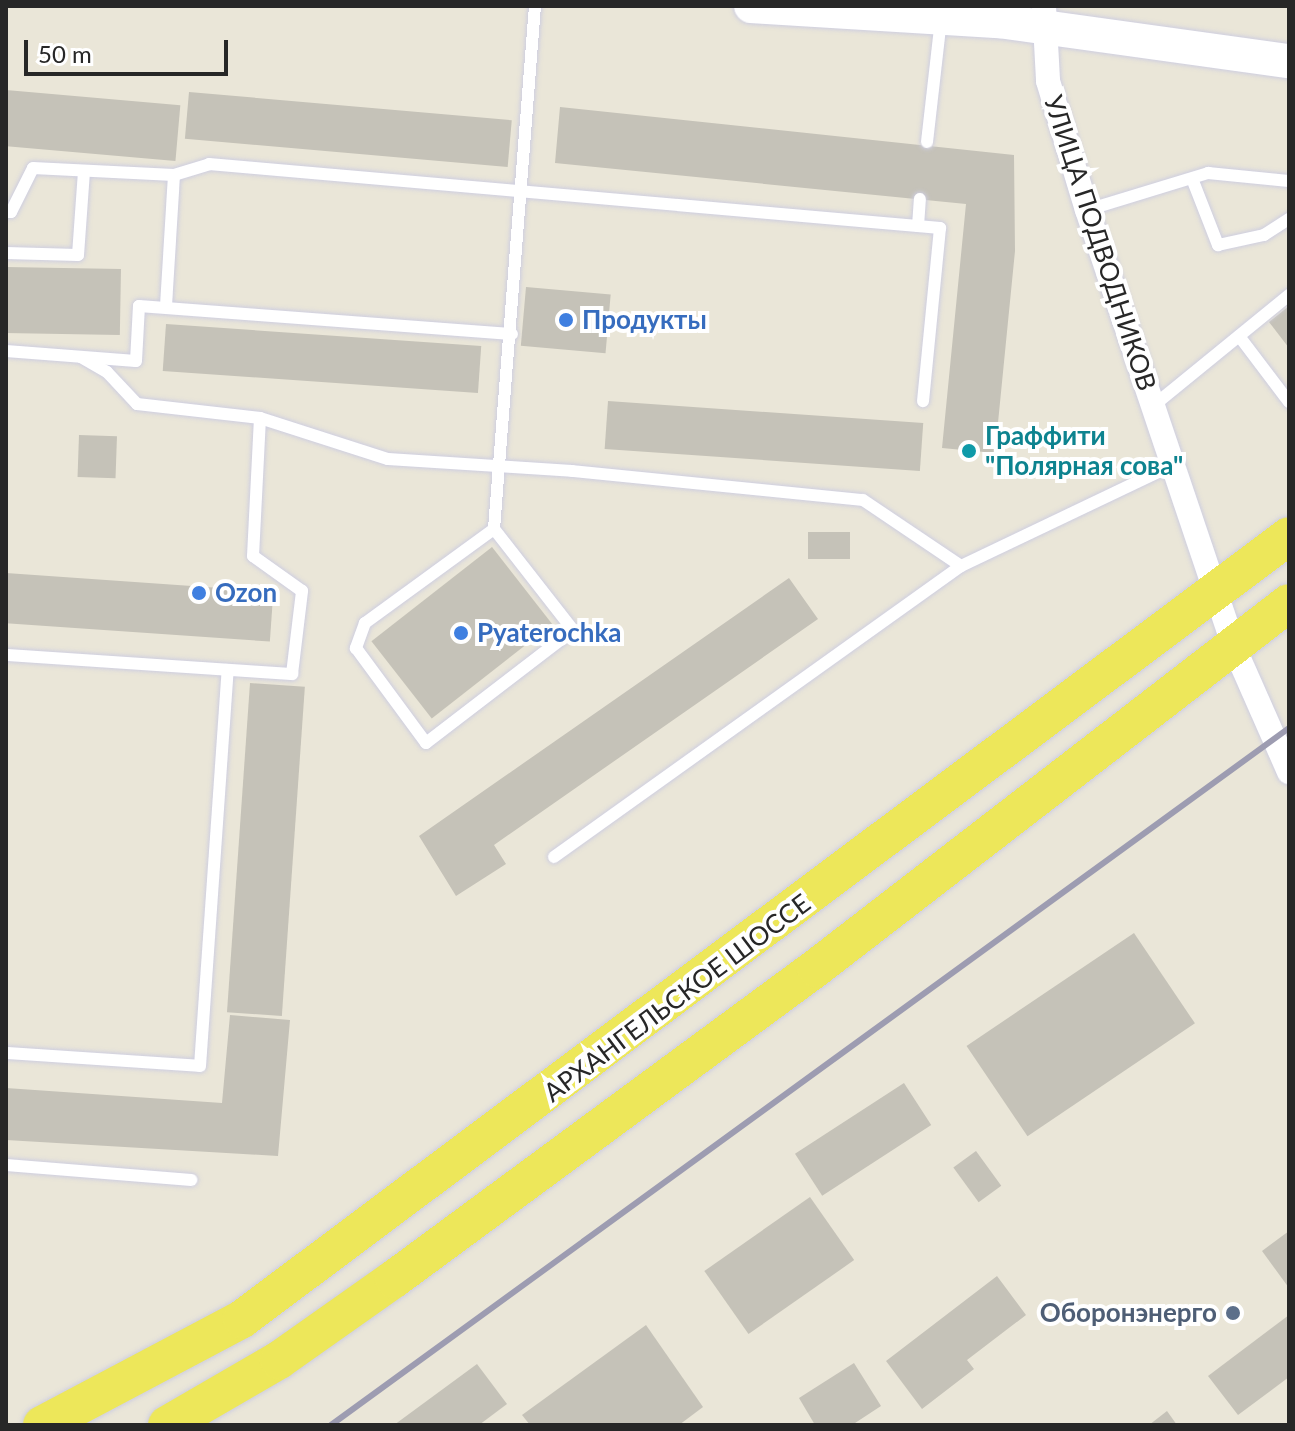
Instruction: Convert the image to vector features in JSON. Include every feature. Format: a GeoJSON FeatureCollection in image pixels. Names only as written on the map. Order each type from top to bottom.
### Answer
{"type":"FeatureCollection","features":[{"type":"Feature","properties":{"kind":"main road","name":"АРХАНГЕЛЬСКОЕ ШОССЕ"},"geometry":{"type":"LineString","coordinates":[[42,1425],[242,1319],[793,912],[1289,536]]}},
{"type":"Feature","properties":{"kind":"main road"},"geometry":{"type":"LineString","coordinates":[[167,1425],[279,1360],[394,1279],[816,968],[1289,603]]}},
{"type":"Feature","properties":{"kind":"street"},"geometry":{"type":"LineString","coordinates":[[751,6],[941,19],[1043,16],[1289,61]]}},
{"type":"Feature","properties":{"kind":"street","name":"УЛИЦА ПОДВОДНИКОВ"},"geometry":{"type":"LineString","coordinates":[[1043,16],[1048,81],[1087,210],[1233,645],[1289,772]]}},
{"type":"Feature","properties":{"kind":"lane"},"geometry":{"type":"LineString","coordinates":[[494,529],[365,623],[356,648],[426,743],[573,630],[494,529],[524,193],[535,6]]}},
{"type":"Feature","properties":{"kind":"lane"},"geometry":{"type":"LineString","coordinates":[[927,142],[941,19]]}},
{"type":"Feature","properties":{"kind":"lane"},"geometry":{"type":"LineString","coordinates":[[6,212],[11,212],[33,168],[174,175],[209,164],[940,228],[923,401]]}},
{"type":"Feature","properties":{"kind":"lane"},"geometry":{"type":"LineString","coordinates":[[6,253],[78,255],[84,171]]}},
{"type":"Feature","properties":{"kind":"lane"},"geometry":{"type":"LineString","coordinates":[[1087,210],[1193,181],[1208,173],[1289,181]]}},
{"type":"Feature","properties":{"kind":"lane"},"geometry":{"type":"LineString","coordinates":[[166,307],[174,175]]}},
{"type":"Feature","properties":{"kind":"lane"},"geometry":{"type":"LineString","coordinates":[[1193,181],[1218,245],[1264,235],[1289,219]]}},
{"type":"Feature","properties":{"kind":"lane"},"geometry":{"type":"LineString","coordinates":[[918,226],[920,199]]}},
{"type":"Feature","properties":{"kind":"lane"},"geometry":{"type":"LineString","coordinates":[[1153,406],[1289,295]]}},
{"type":"Feature","properties":{"kind":"lane"},"geometry":{"type":"LineString","coordinates":[[6,351],[136,361],[139,306],[512,334]]}},
{"type":"Feature","properties":{"kind":"lane"},"geometry":{"type":"LineString","coordinates":[[1239,336],[1289,402]]}},
{"type":"Feature","properties":{"kind":"lane"},"geometry":{"type":"LineString","coordinates":[[81,357],[107,372],[137,404],[260,418],[388,459],[863,500],[961,566]]}},
{"type":"Feature","properties":{"kind":"lane"},"geometry":{"type":"LineString","coordinates":[[6,655],[292,674],[302,591],[253,556],[260,418]]}},
{"type":"Feature","properties":{"kind":"lane"},"geometry":{"type":"LineString","coordinates":[[554,857],[961,566],[1173,465]]}},
{"type":"Feature","properties":{"kind":"lane"},"geometry":{"type":"LineString","coordinates":[[6,1053],[200,1066],[228,670]]}},
{"type":"Feature","properties":{"kind":"lane"},"geometry":{"type":"LineString","coordinates":[[6,1165],[191,1180]]}},
{"type":"Feature","properties":{"kind":"building"},"geometry":{"type":"Polygon","coordinates":[[[6,90],[180,105],[175,161],[6,146],[6,90]]]}},
{"type":"Feature","properties":{"kind":"building"},"geometry":{"type":"Polygon","coordinates":[[[189,92],[512,120],[508,167],[185,139],[189,92]]]}},
{"type":"Feature","properties":{"kind":"building"},"geometry":{"type":"Polygon","coordinates":[[[560,107],[1014,155],[1015,251],[995,453],[942,448],[966,204],[555,163],[560,107]]]}},
{"type":"Feature","properties":{"kind":"building"},"geometry":{"type":"Polygon","coordinates":[[[6,267],[121,269],[120,335],[6,333],[6,267]]]}},
{"type":"Feature","properties":{"kind":"building","name":"Продукты"},"geometry":{"type":"Polygon","coordinates":[[[526,287],[611,294],[606,353],[521,346],[526,287]]]}},
{"type":"Feature","properties":{"kind":"building"},"geometry":{"type":"Polygon","coordinates":[[[1289,306],[1289,348],[1269,322],[1289,306]]]}},
{"type":"Feature","properties":{"kind":"building"},"geometry":{"type":"Polygon","coordinates":[[[166,324],[481,346],[478,393],[163,371],[166,324]]]}},
{"type":"Feature","properties":{"kind":"building"},"geometry":{"type":"Polygon","coordinates":[[[608,401],[923,423],[920,471],[605,449],[608,401]]]}},
{"type":"Feature","properties":{"kind":"building"},"geometry":{"type":"Polygon","coordinates":[[[79,435],[117,436],[116,478],[78,477],[79,435]]]}},
{"type":"Feature","properties":{"kind":"building"},"geometry":{"type":"Polygon","coordinates":[[[808,532],[850,532],[850,559],[808,559],[808,532]]]}},
{"type":"Feature","properties":{"kind":"building","name":"Pyaterochka"},"geometry":{"type":"Polygon","coordinates":[[[492,547],[552,624],[432,718],[371,641],[492,547]]]}},
{"type":"Feature","properties":{"kind":"building"},"geometry":{"type":"Polygon","coordinates":[[[6,573],[273,592],[270,642],[6,623],[6,573]]]}},
{"type":"Feature","properties":{"kind":"building"},"geometry":{"type":"Polygon","coordinates":[[[789,578],[818,619],[494,845],[506,864],[456,896],[419,836],[789,578]]]}},
{"type":"Feature","properties":{"kind":"building"},"geometry":{"type":"Polygon","coordinates":[[[250,683],[305,687],[282,1016],[227,1012],[250,683]]]}},
{"type":"Feature","properties":{"kind":"building"},"geometry":{"type":"Polygon","coordinates":[[[1134,933],[1195,1023],[1027,1136],[967,1046],[1134,933]]]}},
{"type":"Feature","properties":{"kind":"building"},"geometry":{"type":"Polygon","coordinates":[[[230,1015],[290,1020],[278,1156],[6,1140],[6,1088],[222,1103],[230,1015]]]}},
{"type":"Feature","properties":{"kind":"building"},"geometry":{"type":"Polygon","coordinates":[[[904,1083],[931,1125],[822,1196],[795,1154],[904,1083]]]}},
{"type":"Feature","properties":{"kind":"building"},"geometry":{"type":"Polygon","coordinates":[[[976,1151],[1001,1186],[979,1202],[953,1167],[976,1151]]]}},
{"type":"Feature","properties":{"kind":"building"},"geometry":{"type":"Polygon","coordinates":[[[810,1197],[854,1260],[748,1334],[704,1271],[810,1197]]]}},
{"type":"Feature","properties":{"kind":"building"},"geometry":{"type":"Polygon","coordinates":[[[1289,1231],[1289,1288],[1262,1251],[1289,1231]]]}},
{"type":"Feature","properties":{"kind":"building"},"geometry":{"type":"Polygon","coordinates":[[[997,1276],[1026,1315],[967,1360],[974,1369],[922,1409],[886,1361],[997,1276]]]}},
{"type":"Feature","properties":{"kind":"building"},"geometry":{"type":"Polygon","coordinates":[[[1289,1315],[1289,1377],[1238,1415],[1208,1376],[1289,1315]]]}},
{"type":"Feature","properties":{"kind":"building"},"geometry":{"type":"Polygon","coordinates":[[[646,1325],[703,1407],[679,1425],[530,1425],[522,1415],[646,1325]]]}},
{"type":"Feature","properties":{"kind":"building"},"geometry":{"type":"Polygon","coordinates":[[[854,1363],[881,1406],[852,1425],[815,1425],[799,1398],[854,1363]]]}},
{"type":"Feature","properties":{"kind":"building"},"geometry":{"type":"Polygon","coordinates":[[[477,1364],[507,1404],[479,1425],[394,1425],[477,1364]]]}},
{"type":"Feature","properties":{"kind":"building"},"geometry":{"type":"Polygon","coordinates":[[[1167,1411],[1177,1425],[1149,1425],[1167,1411]]]}},
{"type":"Feature","properties":{"kind":"railway"},"geometry":{"type":"LineString","coordinates":[[331,1425],[1289,728]]}},
{"type":"Feature","properties":{"kind":"place","name":"Продукты"},"geometry":{"type":"Point","coordinates":[566,320]}},
{"type":"Feature","properties":{"kind":"place","name":"Граффити \"Полярная сова\""},"geometry":{"type":"Point","coordinates":[969,451]}},
{"type":"Feature","properties":{"kind":"place","name":"Ozon"},"geometry":{"type":"Point","coordinates":[199,593]}},
{"type":"Feature","properties":{"kind":"place","name":"Pyaterochka"},"geometry":{"type":"Point","coordinates":[461,633]}},
{"type":"Feature","properties":{"kind":"place","name":"Оборонэнерго"},"geometry":{"type":"Point","coordinates":[1233,1313]}}]}
